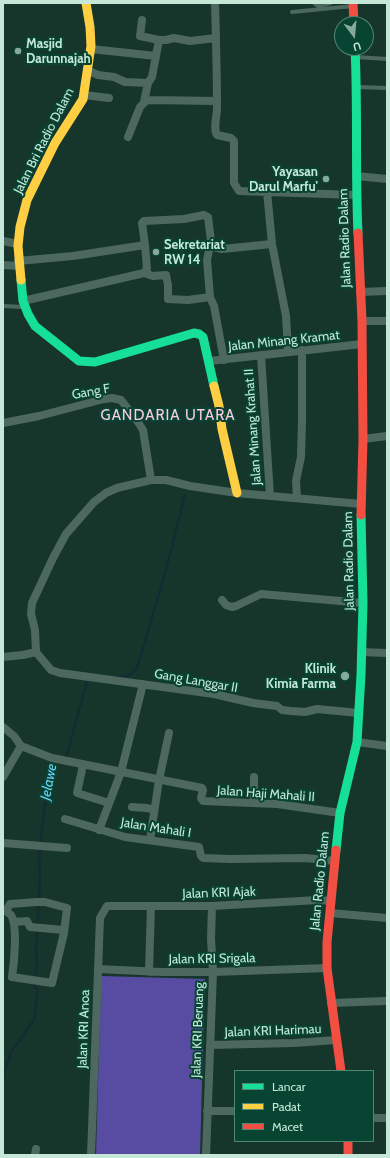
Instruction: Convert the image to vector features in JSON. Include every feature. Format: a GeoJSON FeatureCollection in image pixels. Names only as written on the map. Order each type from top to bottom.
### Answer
{"type":"FeatureCollection","features":[{"type":"Feature","properties":{"kind":"main road","name":"Jalan Bri Radio Dalam"},"geometry":{"type":"LineString","coordinates":[[86,3],[90,27],[90,49],[84,95],[79,107],[55,143],[32,188],[27,200],[20,227],[18,244],[19,264],[25,304],[35,326],[79,361],[95,362],[198,333],[203,337],[237,493]]}},
{"type":"Feature","properties":{"kind":"main road"},"geometry":{"type":"LineString","coordinates":[[353,5],[354,16]]}},
{"type":"Feature","properties":{"kind":"main road","name":"Jalan Radio Dalam"},"geometry":{"type":"LineString","coordinates":[[341,1070],[327,968],[327,942],[340,813],[357,742],[362,652],[362,320],[356,195],[357,87],[355,56]]}},
{"type":"Feature","properties":{"kind":"main road"},"geometry":{"type":"LineString","coordinates":[[348,1142],[348,1155]]}},
{"type":"Feature","properties":{"kind":"street"},"geometry":{"type":"LineString","coordinates":[[215,3],[217,101],[215,132],[217,136],[231,138],[234,141],[234,183],[237,188],[239,190],[356,195]]}},
{"type":"Feature","properties":{"kind":"street"},"geometry":{"type":"LineString","coordinates":[[142,20],[140,36],[159,40],[174,38],[190,41],[216,38]]}},
{"type":"Feature","properties":{"kind":"street"},"geometry":{"type":"LineString","coordinates":[[128,137],[144,102],[148,83],[152,77],[159,40]]}},
{"type":"Feature","properties":{"kind":"street"},"geometry":{"type":"LineString","coordinates":[[90,49],[156,56]]}},
{"type":"Feature","properties":{"kind":"street"},"geometry":{"type":"LineString","coordinates":[[88,71],[98,75],[114,77],[125,82],[148,83]]}},
{"type":"Feature","properties":{"kind":"street"},"geometry":{"type":"LineString","coordinates":[[84,95],[109,98]]}},
{"type":"Feature","properties":{"kind":"street"},"geometry":{"type":"LineString","coordinates":[[144,102],[151,99],[217,101]]}},
{"type":"Feature","properties":{"kind":"street"},"geometry":{"type":"LineString","coordinates":[[356,176],[387,179]]}},
{"type":"Feature","properties":{"kind":"street"},"geometry":{"type":"LineString","coordinates":[[267,191],[272,244],[286,316],[288,352]]}},
{"type":"Feature","properties":{"kind":"street"},"geometry":{"type":"LineString","coordinates":[[144,273],[147,269],[142,223],[144,221],[184,219],[204,215],[208,217],[210,241],[207,260],[210,297],[214,306],[224,360]]}},
{"type":"Feature","properties":{"kind":"street"},"geometry":{"type":"LineString","coordinates":[[3,241],[18,244]]}},
{"type":"Feature","properties":{"kind":"street"},"geometry":{"type":"LineString","coordinates":[[210,241],[213,247],[222,249],[272,244]]}},
{"type":"Feature","properties":{"kind":"street"},"geometry":{"type":"LineString","coordinates":[[3,265],[19,264],[144,245]]}},
{"type":"Feature","properties":{"kind":"street"},"geometry":{"type":"LineString","coordinates":[[25,304],[144,273],[153,276],[166,275],[168,298],[188,300],[210,297]]}},
{"type":"Feature","properties":{"kind":"street"},"geometry":{"type":"LineString","coordinates":[[360,292],[387,291]]}},
{"type":"Feature","properties":{"kind":"street"},"geometry":{"type":"LineString","coordinates":[[362,320],[387,321]]}},
{"type":"Feature","properties":{"kind":"street","name":"Jalan Minang Kramat"},"geometry":{"type":"LineString","coordinates":[[209,361],[362,344]]}},
{"type":"Feature","properties":{"kind":"street"},"geometry":{"type":"LineString","coordinates":[[297,498],[296,481],[301,456],[302,350]]}},
{"type":"Feature","properties":{"kind":"street","name":"Jalan Minang Krahat II"},"geometry":{"type":"LineString","coordinates":[[261,355],[270,496]]}},
{"type":"Feature","properties":{"kind":"street","name":"Gang F"},"geometry":{"type":"LineString","coordinates":[[3,423],[38,416],[104,399],[112,398],[121,400],[143,430],[151,480]]}},
{"type":"Feature","properties":{"kind":"street"},"geometry":{"type":"LineString","coordinates":[[363,438],[387,436]]}},
{"type":"Feature","properties":{"kind":"street"},"geometry":{"type":"LineString","coordinates":[[3,657],[36,652],[35,630],[31,614],[32,603],[53,558],[66,534],[94,502],[106,493],[117,488],[151,480],[166,480],[190,486],[237,493],[361,504]]}},
{"type":"Feature","properties":{"kind":"street"},"geometry":{"type":"LineString","coordinates":[[222,600],[226,605],[232,607],[261,594],[363,603]]}},
{"type":"Feature","properties":{"kind":"street","name":"Gang Langgar II"},"geometry":{"type":"LineString","coordinates":[[36,652],[51,670],[54,671],[214,694],[253,703],[277,706],[282,710],[305,712],[317,709],[359,713]]}},
{"type":"Feature","properties":{"kind":"street"},"geometry":{"type":"LineString","coordinates":[[362,652],[387,653]]}},
{"type":"Feature","properties":{"kind":"street"},"geometry":{"type":"LineString","coordinates":[[99,830],[121,772],[143,684]]}},
{"type":"Feature","properties":{"kind":"street"},"geometry":{"type":"LineString","coordinates":[[3,727],[14,736],[21,746],[55,759],[159,780]]}},
{"type":"Feature","properties":{"kind":"street"},"geometry":{"type":"LineString","coordinates":[[150,840],[159,780],[169,733]]}},
{"type":"Feature","properties":{"kind":"street"},"geometry":{"type":"LineString","coordinates":[[357,742],[387,746]]}},
{"type":"Feature","properties":{"kind":"street"},"geometry":{"type":"LineString","coordinates":[[3,777],[21,746]]}},
{"type":"Feature","properties":{"kind":"street"},"geometry":{"type":"LineString","coordinates":[[83,764],[77,793],[109,803]]}},
{"type":"Feature","properties":{"kind":"street"},"geometry":{"type":"LineString","coordinates":[[254,777],[254,803]]}},
{"type":"Feature","properties":{"kind":"street","name":"Jalan Haji Mahali II"},"geometry":{"type":"LineString","coordinates":[[159,780],[202,788],[201,798],[203,801],[277,804],[340,813]]}},
{"type":"Feature","properties":{"kind":"street"},"geometry":{"type":"LineString","coordinates":[[132,807],[146,807],[154,810]]}},
{"type":"Feature","properties":{"kind":"street","name":"Jalan Mahali I"},"geometry":{"type":"LineString","coordinates":[[64,819],[124,837],[199,847],[201,856],[204,858],[305,858],[335,861]]}},
{"type":"Feature","properties":{"kind":"street"},"geometry":{"type":"LineString","coordinates":[[3,843],[67,848]]}},
{"type":"Feature","properties":{"kind":"street","name":"Jalan KRI Ajak"},"geometry":{"type":"LineString","coordinates":[[107,906],[212,906],[318,900],[331,901]]}},
{"type":"Feature","properties":{"kind":"street"},"geometry":{"type":"LineString","coordinates":[[38,902],[66,906],[67,911],[64,930],[52,983],[13,977],[16,956],[14,922],[11,915],[4,911],[10,904],[38,902]]}},
{"type":"Feature","properties":{"kind":"street","name":"Jalan KRI Anoa"},"geometry":{"type":"LineString","coordinates":[[91,1155],[100,918],[107,906]]}},
{"type":"Feature","properties":{"kind":"street"},"geometry":{"type":"LineString","coordinates":[[149,972],[151,906]]}},
{"type":"Feature","properties":{"kind":"street","name":"Jalan KRI Beruang"},"geometry":{"type":"LineString","coordinates":[[206,1155],[212,972],[212,906]]}},
{"type":"Feature","properties":{"kind":"street"},"geometry":{"type":"LineString","coordinates":[[330,913],[387,918]]}},
{"type":"Feature","properties":{"kind":"street"},"geometry":{"type":"LineString","coordinates":[[14,922],[27,921],[29,926],[64,930]]}},
{"type":"Feature","properties":{"kind":"street","name":"Jalan KRI Srigala"},"geometry":{"type":"LineString","coordinates":[[98,969],[149,972],[212,972],[327,968]]}},
{"type":"Feature","properties":{"kind":"street"},"geometry":{"type":"LineString","coordinates":[[331,1003],[387,1001]]}},
{"type":"Feature","properties":{"kind":"street","name":"Jalan KRI Harimau"},"geometry":{"type":"LineString","coordinates":[[210,1045],[294,1043],[336,1040]]}},
{"type":"Feature","properties":{"kind":"street"},"geometry":{"type":"LineString","coordinates":[[207,1111],[234,1111]]}},
{"type":"Feature","properties":{"kind":"street"},"geometry":{"type":"LineString","coordinates":[[374,1118],[387,1118]]}},
{"type":"Feature","properties":{"kind":"lane"},"geometry":{"type":"LineString","coordinates":[[314,3],[318,6],[331,3]]}},
{"type":"Feature","properties":{"kind":"lane"},"geometry":{"type":"LineString","coordinates":[[292,12],[353,5]]}},
{"type":"Feature","properties":{"kind":"lane"},"geometry":{"type":"LineString","coordinates":[[373,56],[387,59]]}},
{"type":"Feature","properties":{"kind":"lane"},"geometry":{"type":"LineString","coordinates":[[357,87],[387,88]]}},
{"type":"Feature","properties":{"kind":"lane"},"geometry":{"type":"LineString","coordinates":[[3,306],[25,304]]}},
{"type":"Feature","properties":{"kind":"shaded area"},"geometry":{"type":"Polygon","coordinates":[[[101,976],[205,979],[200,1155],[96,1155],[101,976]]]}},
{"type":"Feature","properties":{"kind":"waterway","name":"Jelawe"},"geometry":{"type":"LineString","coordinates":[[119,677],[129,675],[137,668],[166,570],[185,495]]}},
{"type":"Feature","properties":{"kind":"waterway","name":"Jelawe"},"geometry":{"type":"LineString","coordinates":[[64,757],[66,758],[88,678]]}},
{"type":"Feature","properties":{"kind":"waterway","name":"Jelawe"},"geometry":{"type":"LineString","coordinates":[[3,1076],[11,1052],[34,1020],[38,990],[34,987],[37,968],[36,949],[40,878],[39,856],[47,788],[54,759]]}},
{"type":"Feature","properties":{"kind":"traffic: fast"},"geometry":{"type":"LineString","coordinates":[[355,56],[358,233]]}},
{"type":"Feature","properties":{"kind":"traffic: fast"},"geometry":{"type":"LineString","coordinates":[[21,280],[23,301],[35,326],[79,361],[95,362],[194,333],[203,337],[214,386]]}},
{"type":"Feature","properties":{"kind":"traffic: fast"},"geometry":{"type":"LineString","coordinates":[[336,850],[340,813],[357,742],[363,603],[361,515]]}},
{"type":"Feature","properties":{"kind":"traffic: slow"},"geometry":{"type":"LineString","coordinates":[[21,280],[18,246],[20,227],[27,200],[55,143],[83,99],[91,46],[90,27],[86,3]]}},
{"type":"Feature","properties":{"kind":"traffic: slow"},"geometry":{"type":"LineString","coordinates":[[214,386],[219,406],[222,429],[237,493]]}},
{"type":"Feature","properties":{"kind":"traffic: jam"},"geometry":{"type":"LineString","coordinates":[[353,3],[354,16]]}},
{"type":"Feature","properties":{"kind":"traffic: jam"},"geometry":{"type":"LineString","coordinates":[[358,233],[362,321],[363,439],[361,515]]}},
{"type":"Feature","properties":{"kind":"traffic: jam"},"geometry":{"type":"LineString","coordinates":[[336,850],[327,942],[327,968],[341,1070]]}},
{"type":"Feature","properties":{"kind":"traffic: jam"},"geometry":{"type":"LineString","coordinates":[[348,1142],[348,1155]]}},
{"type":"Feature","properties":{"kind":"place","name":"Masjid Darunnajah"},"geometry":{"type":"Point","coordinates":[18,51]}},
{"type":"Feature","properties":{"kind":"place","name":"Yayasan Darul Marfu'"},"geometry":{"type":"Point","coordinates":[326,179]}},
{"type":"Feature","properties":{"kind":"place","name":"Sekretariat RW 14"},"geometry":{"type":"Point","coordinates":[156,252]}},
{"type":"Feature","properties":{"kind":"place","name":"Klinik Kimia Farma"},"geometry":{"type":"Point","coordinates":[345,676]}},
{"type":"Feature","properties":{"kind":"district","name":"GANDARIA UTARA"},"geometry":{"type":"Point","coordinates":[168,416]}}]}
